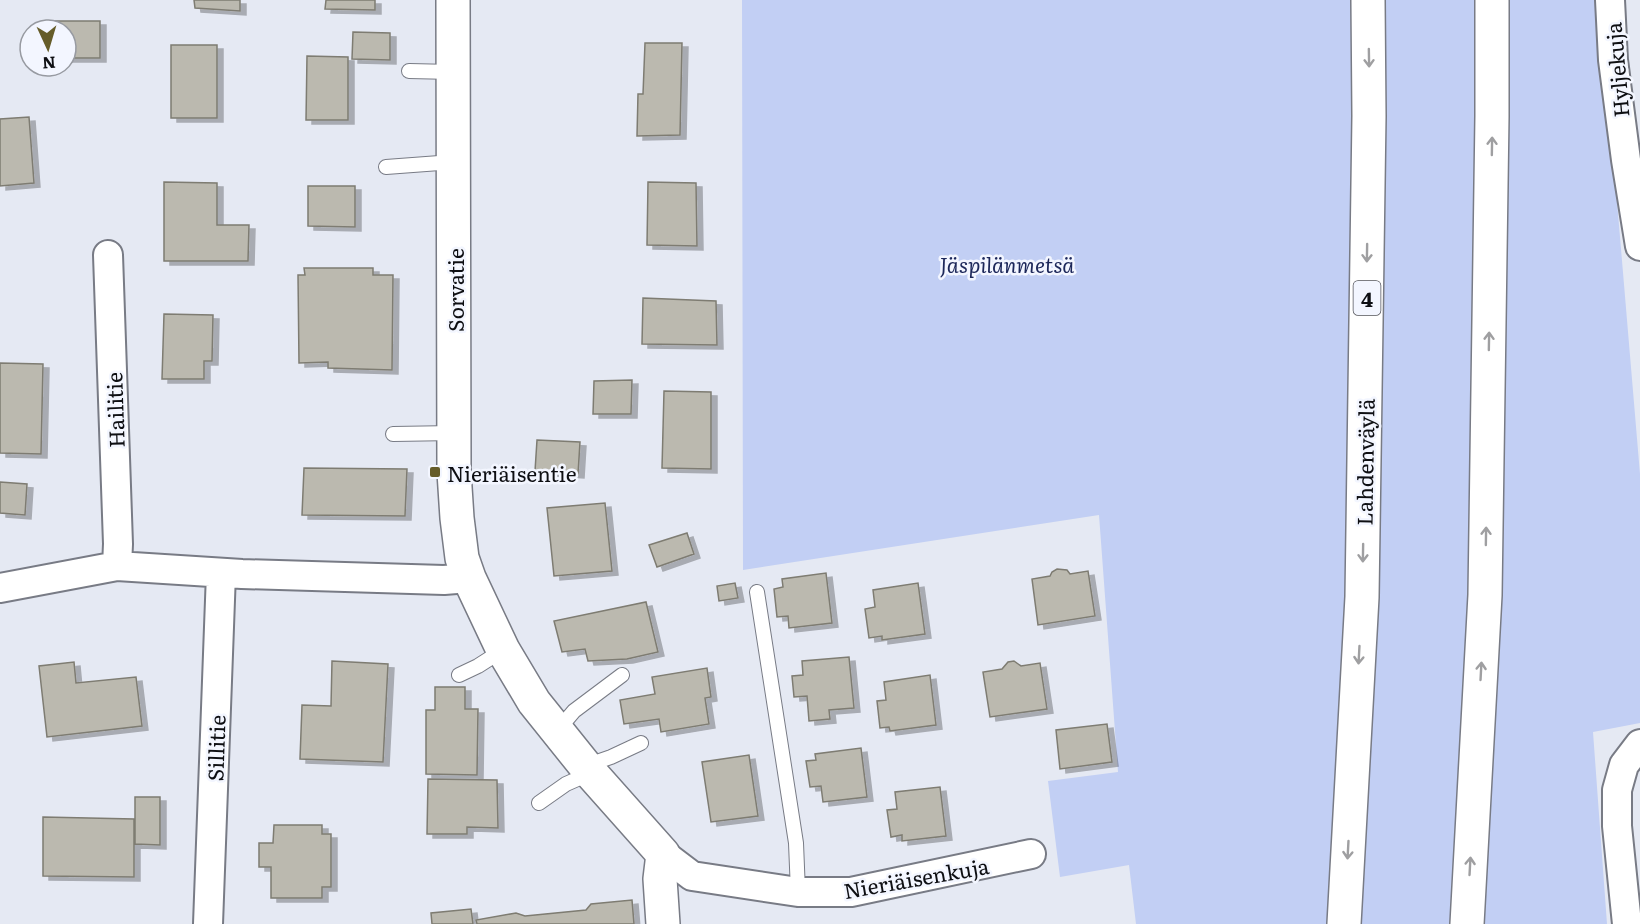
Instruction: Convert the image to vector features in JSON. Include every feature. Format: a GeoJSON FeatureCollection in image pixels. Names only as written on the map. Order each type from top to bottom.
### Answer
{"type":"FeatureCollection","features":[{"type":"Feature","properties":{"kind":"main road","name":"Sorvatie"},"geometry":{"type":"LineString","coordinates":[[453,0],[454,433],[457,518],[462,558],[469,578]]}},
{"type":"Feature","properties":{"kind":"main road","name":"Lahdenväylä"},"geometry":{"type":"LineString","coordinates":[[1344,924],[1362,597],[1369,116],[1368,0]]}},
{"type":"Feature","properties":{"kind":"main road"},"geometry":{"type":"LineString","coordinates":[[1467,924],[1485,595],[1492,0]]}},
{"type":"Feature","properties":{"kind":"main road"},"geometry":{"type":"LineString","coordinates":[[469,578],[503,650],[534,702],[588,769],[663,854],[660,879],[663,924]]}},
{"type":"Feature","properties":{"kind":"street","name":"Hyljekuja"},"geometry":{"type":"LineString","coordinates":[[1610,0],[1613,60],[1640,246]]}},
{"type":"Feature","properties":{"kind":"street","name":"Hailitie"},"geometry":{"type":"LineString","coordinates":[[108,255],[117,566]]}},
{"type":"Feature","properties":{"kind":"street"},"geometry":{"type":"LineString","coordinates":[[0,588],[117,566],[221,573],[444,580],[469,578]]}},
{"type":"Feature","properties":{"kind":"street","name":"Sillitie"},"geometry":{"type":"LineString","coordinates":[[208,924],[221,573]]}},
{"type":"Feature","properties":{"kind":"street"},"geometry":{"type":"LineString","coordinates":[[1627,924],[1617,826],[1617,790],[1632,755]]}},
{"type":"Feature","properties":{"kind":"street","name":"Nieriäisenkuja"},"geometry":{"type":"LineString","coordinates":[[663,854],[692,876],[798,892],[851,892],[1031,854]]}},
{"type":"Feature","properties":{"kind":"lane"},"geometry":{"type":"LineString","coordinates":[[409,71],[453,72]]}},
{"type":"Feature","properties":{"kind":"lane"},"geometry":{"type":"LineString","coordinates":[[386,167],[454,162]]}},
{"type":"Feature","properties":{"kind":"lane"},"geometry":{"type":"LineString","coordinates":[[393,434],[454,433]]}},
{"type":"Feature","properties":{"kind":"lane"},"geometry":{"type":"LineString","coordinates":[[757,592],[796,843],[798,892]]}},
{"type":"Feature","properties":{"kind":"lane"},"geometry":{"type":"LineString","coordinates":[[459,675],[503,650]]}},
{"type":"Feature","properties":{"kind":"lane"},"geometry":{"type":"LineString","coordinates":[[557,731],[574,711],[622,675]]}},
{"type":"Feature","properties":{"kind":"lane"},"geometry":{"type":"LineString","coordinates":[[539,803],[588,769],[641,743]]}},
{"type":"Feature","properties":{"kind":"green space","name":"Jäspilänmetsä"},"geometry":{"type":"Polygon","coordinates":[[[742,0],[1600,0],[1640,474],[1640,723],[1593,732],[1607,924],[1136,924],[1129,865],[1060,877],[1048,781],[1118,772],[1099,515],[743,570],[742,0]]]}},
{"type":"Feature","properties":{"kind":"building"},"geometry":{"type":"Polygon","coordinates":[[[194,0],[240,0],[240,11],[195,8],[194,0]]]}},
{"type":"Feature","properties":{"kind":"building"},"geometry":{"type":"Polygon","coordinates":[[[326,0],[375,0],[375,10],[325,9],[326,0]]]}},
{"type":"Feature","properties":{"kind":"building"},"geometry":{"type":"Polygon","coordinates":[[[78,21],[100,21],[100,58],[78,58],[78,21]]]}},
{"type":"Feature","properties":{"kind":"building"},"geometry":{"type":"Polygon","coordinates":[[[353,32],[390,33],[390,60],[352,59],[353,32]]]}},
{"type":"Feature","properties":{"kind":"building"},"geometry":{"type":"Polygon","coordinates":[[[645,43],[682,43],[680,135],[637,136],[638,94],[643,94],[645,43]]]}},
{"type":"Feature","properties":{"kind":"building"},"geometry":{"type":"Polygon","coordinates":[[[171,45],[217,45],[217,118],[171,118],[171,45]]]}},
{"type":"Feature","properties":{"kind":"building"},"geometry":{"type":"Polygon","coordinates":[[[307,56],[348,57],[348,120],[306,120],[307,56]]]}},
{"type":"Feature","properties":{"kind":"building"},"geometry":{"type":"Polygon","coordinates":[[[29,117],[34,183],[0,186],[0,119],[29,117]]]}},
{"type":"Feature","properties":{"kind":"building"},"geometry":{"type":"Polygon","coordinates":[[[164,182],[217,183],[217,225],[249,225],[248,261],[164,261],[164,182]]]}},
{"type":"Feature","properties":{"kind":"building"},"geometry":{"type":"Polygon","coordinates":[[[648,182],[696,183],[697,246],[647,245],[648,182]]]}},
{"type":"Feature","properties":{"kind":"building"},"geometry":{"type":"Polygon","coordinates":[[[308,186],[355,186],[355,227],[308,226],[308,186]]]}},
{"type":"Feature","properties":{"kind":"building"},"geometry":{"type":"Polygon","coordinates":[[[304,268],[373,268],[373,275],[393,275],[392,370],[328,368],[328,362],[299,363],[298,275],[305,275],[304,268]]]}},
{"type":"Feature","properties":{"kind":"building"},"geometry":{"type":"Polygon","coordinates":[[[643,298],[716,301],[717,345],[642,344],[643,298]]]}},
{"type":"Feature","properties":{"kind":"building"},"geometry":{"type":"Polygon","coordinates":[[[164,314],[213,315],[212,361],[204,361],[204,379],[162,379],[164,314]]]}},
{"type":"Feature","properties":{"kind":"building"},"geometry":{"type":"Polygon","coordinates":[[[0,363],[43,364],[41,454],[0,453],[0,363]]]}},
{"type":"Feature","properties":{"kind":"building"},"geometry":{"type":"Polygon","coordinates":[[[632,380],[631,414],[593,414],[594,381],[632,380]]]}},
{"type":"Feature","properties":{"kind":"building"},"geometry":{"type":"Polygon","coordinates":[[[664,391],[711,392],[711,469],[662,468],[664,391]]]}},
{"type":"Feature","properties":{"kind":"building"},"geometry":{"type":"Polygon","coordinates":[[[537,440],[580,442],[578,474],[535,471],[537,440]]]}},
{"type":"Feature","properties":{"kind":"building"},"geometry":{"type":"Polygon","coordinates":[[[304,468],[407,469],[405,516],[302,515],[304,468]]]}},
{"type":"Feature","properties":{"kind":"building"},"geometry":{"type":"Polygon","coordinates":[[[0,482],[27,484],[25,515],[0,513],[0,482]]]}},
{"type":"Feature","properties":{"kind":"building"},"geometry":{"type":"Polygon","coordinates":[[[605,503],[612,571],[554,576],[547,508],[605,503]]]}},
{"type":"Feature","properties":{"kind":"building"},"geometry":{"type":"Polygon","coordinates":[[[687,533],[694,554],[657,567],[649,545],[687,533]]]}},
{"type":"Feature","properties":{"kind":"building"},"geometry":{"type":"Polygon","coordinates":[[[1057,569],[1067,570],[1070,574],[1088,571],[1095,616],[1038,625],[1032,579],[1050,576],[1057,569]]]}},
{"type":"Feature","properties":{"kind":"building"},"geometry":{"type":"Polygon","coordinates":[[[826,573],[832,623],[789,628],[788,616],[777,617],[774,589],[783,587],[782,579],[826,573]]]}},
{"type":"Feature","properties":{"kind":"building"},"geometry":{"type":"Polygon","coordinates":[[[735,583],[738,598],[719,601],[717,586],[735,583]]]}},
{"type":"Feature","properties":{"kind":"building"},"geometry":{"type":"Polygon","coordinates":[[[918,583],[925,634],[882,640],[882,636],[869,638],[865,609],[875,607],[873,590],[918,583]]]}},
{"type":"Feature","properties":{"kind":"building"},"geometry":{"type":"Polygon","coordinates":[[[646,602],[658,652],[627,659],[588,661],[585,649],[562,652],[554,621],[646,602]]]}},
{"type":"Feature","properties":{"kind":"building"},"geometry":{"type":"Polygon","coordinates":[[[849,657],[854,708],[829,710],[830,719],[809,721],[807,696],[794,697],[792,676],[803,675],[802,661],[849,657]]]}},
{"type":"Feature","properties":{"kind":"building"},"geometry":{"type":"Polygon","coordinates":[[[332,661],[388,664],[383,762],[300,759],[302,705],[331,706],[332,661]]]}},
{"type":"Feature","properties":{"kind":"building"},"geometry":{"type":"Polygon","coordinates":[[[1014,661],[1021,666],[1040,663],[1047,709],[990,717],[983,672],[1002,669],[1008,662],[1014,661]]]}},
{"type":"Feature","properties":{"kind":"building"},"geometry":{"type":"Polygon","coordinates":[[[74,662],[76,683],[136,677],[142,726],[47,737],[39,666],[74,662]]]}},
{"type":"Feature","properties":{"kind":"building"},"geometry":{"type":"Polygon","coordinates":[[[707,668],[711,697],[705,698],[709,724],[661,732],[659,719],[624,724],[620,700],[655,694],[652,677],[707,668]]]}},
{"type":"Feature","properties":{"kind":"building"},"geometry":{"type":"Polygon","coordinates":[[[930,675],[936,725],[890,731],[889,727],[880,728],[877,701],[886,700],[884,682],[930,675]]]}},
{"type":"Feature","properties":{"kind":"building"},"geometry":{"type":"Polygon","coordinates":[[[435,687],[465,687],[465,709],[478,709],[477,775],[426,774],[426,710],[435,710],[435,687]]]}},
{"type":"Feature","properties":{"kind":"building"},"geometry":{"type":"Polygon","coordinates":[[[1107,724],[1112,762],[1060,769],[1056,730],[1107,724]]]}},
{"type":"Feature","properties":{"kind":"building"},"geometry":{"type":"Polygon","coordinates":[[[861,748],[867,797],[823,802],[821,786],[810,787],[806,761],[816,760],[815,754],[861,748]]]}},
{"type":"Feature","properties":{"kind":"building"},"geometry":{"type":"Polygon","coordinates":[[[749,755],[758,816],[711,822],[702,762],[749,755]]]}},
{"type":"Feature","properties":{"kind":"building"},"geometry":{"type":"Polygon","coordinates":[[[428,779],[497,780],[498,828],[467,827],[467,834],[427,834],[428,779]]]}},
{"type":"Feature","properties":{"kind":"building"},"geometry":{"type":"Polygon","coordinates":[[[940,787],[946,836],[902,841],[902,835],[891,837],[887,810],[897,809],[895,792],[940,787]]]}},
{"type":"Feature","properties":{"kind":"building"},"geometry":{"type":"Polygon","coordinates":[[[135,797],[160,797],[160,845],[135,844],[135,797]]]}},
{"type":"Feature","properties":{"kind":"building"},"geometry":{"type":"Polygon","coordinates":[[[43,817],[134,819],[134,877],[43,876],[43,817]]]}},
{"type":"Feature","properties":{"kind":"building"},"geometry":{"type":"Polygon","coordinates":[[[274,825],[322,825],[322,834],[331,834],[331,887],[322,887],[322,898],[271,898],[271,867],[259,867],[259,843],[273,843],[274,825]]]}},
{"type":"Feature","properties":{"kind":"building"},"geometry":{"type":"Polygon","coordinates":[[[632,900],[634,924],[477,924],[476,920],[516,913],[525,916],[586,910],[591,904],[632,900]]]}},
{"type":"Feature","properties":{"kind":"building"},"geometry":{"type":"Polygon","coordinates":[[[471,909],[473,924],[432,924],[431,913],[471,909]]]}},
{"type":"Feature","properties":{"kind":"place","name":"Nieriäisentie"},"geometry":{"type":"Point","coordinates":[435,472]}}]}
